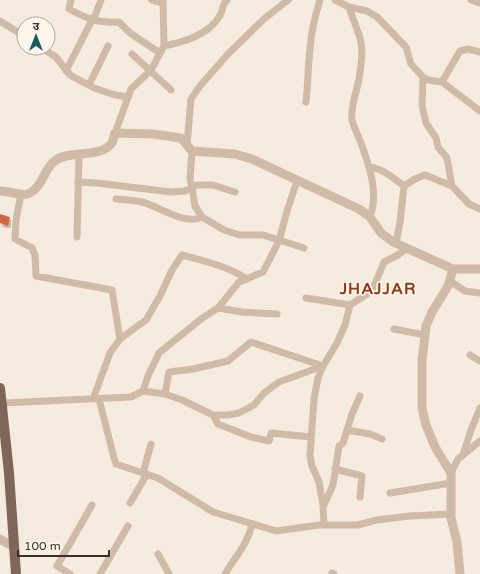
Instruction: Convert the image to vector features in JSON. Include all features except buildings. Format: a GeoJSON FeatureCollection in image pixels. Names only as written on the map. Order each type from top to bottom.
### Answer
{"type":"FeatureCollection","features":[{"type":"Feature","properties":{"kind":"main road"},"geometry":{"type":"LineString","coordinates":[[0,388],[9,473],[16,574]]}},
{"type":"Feature","properties":{"kind":"street"},"geometry":{"type":"LineString","coordinates":[[71,0],[69,8],[93,21],[107,23],[119,22],[130,33],[160,53]]}},
{"type":"Feature","properties":{"kind":"street"},"geometry":{"type":"LineString","coordinates":[[66,71],[93,21],[101,0]]}},
{"type":"Feature","properties":{"kind":"street"},"geometry":{"type":"LineString","coordinates":[[0,192],[8,191],[25,195],[35,191],[55,160],[69,155],[101,151],[111,144],[131,89],[151,70],[164,46],[163,1],[152,0]]}},
{"type":"Feature","properties":{"kind":"street"},"geometry":{"type":"LineString","coordinates":[[164,46],[182,43],[206,30],[219,17],[224,2],[227,0]]}},
{"type":"Feature","properties":{"kind":"street"},"geometry":{"type":"LineString","coordinates":[[288,0],[265,18],[228,54],[200,86],[191,99],[190,179],[195,206],[202,217],[224,230],[240,235],[263,235],[304,248]]}},
{"type":"Feature","properties":{"kind":"street"},"geometry":{"type":"LineString","coordinates":[[306,102],[310,48],[314,21],[320,0]]}},
{"type":"Feature","properties":{"kind":"street"},"geometry":{"type":"LineString","coordinates":[[335,0],[377,16],[406,47],[411,64],[423,77],[428,80],[442,82],[480,111]]}},
{"type":"Feature","properties":{"kind":"street"},"geometry":{"type":"LineString","coordinates":[[471,0],[480,3]]}},
{"type":"Feature","properties":{"kind":"street"},"geometry":{"type":"LineString","coordinates":[[349,6],[360,39],[362,55],[360,74],[352,105],[352,114],[353,122],[370,167],[373,194],[373,209],[370,217]]}},
{"type":"Feature","properties":{"kind":"street"},"geometry":{"type":"LineString","coordinates":[[0,21],[16,31]]}},
{"type":"Feature","properties":{"kind":"street"},"geometry":{"type":"LineString","coordinates":[[89,85],[108,46]]}},
{"type":"Feature","properties":{"kind":"street"},"geometry":{"type":"LineString","coordinates":[[442,82],[460,51],[468,49],[480,52]]}},
{"type":"Feature","properties":{"kind":"street"},"geometry":{"type":"LineString","coordinates":[[132,54],[171,90]]}},
{"type":"Feature","properties":{"kind":"street"},"geometry":{"type":"LineString","coordinates":[[54,56],[70,75],[89,85],[115,95],[128,97]]}},
{"type":"Feature","properties":{"kind":"street"},"geometry":{"type":"LineString","coordinates":[[423,77],[422,105],[426,123],[436,138],[438,147],[447,158],[452,186]]}},
{"type":"Feature","properties":{"kind":"street"},"geometry":{"type":"LineString","coordinates":[[115,133],[153,134],[181,138],[190,148],[235,154],[252,159],[359,209],[370,217],[381,233],[396,243],[453,269],[480,269]]}},
{"type":"Feature","properties":{"kind":"street"},"geometry":{"type":"LineString","coordinates":[[78,236],[79,154]]}},
{"type":"Feature","properties":{"kind":"street"},"geometry":{"type":"LineString","coordinates":[[370,167],[375,167],[383,171],[404,186]]}},
{"type":"Feature","properties":{"kind":"street"},"geometry":{"type":"LineString","coordinates":[[404,186],[415,179],[425,176],[452,186],[469,204],[480,209]]}},
{"type":"Feature","properties":{"kind":"street"},"geometry":{"type":"LineString","coordinates":[[143,391],[148,376],[159,353],[218,308],[239,282],[263,272],[279,241],[297,180]]}},
{"type":"Feature","properties":{"kind":"street"},"geometry":{"type":"LineString","coordinates":[[78,182],[171,192],[185,191],[197,184],[213,185],[235,192]]}},
{"type":"Feature","properties":{"kind":"street"},"geometry":{"type":"LineString","coordinates":[[396,243],[404,186]]}},
{"type":"Feature","properties":{"kind":"street"},"geometry":{"type":"LineString","coordinates":[[21,194],[16,220],[15,239],[32,248],[35,256],[36,276],[112,290],[120,339]]}},
{"type":"Feature","properties":{"kind":"street"},"geometry":{"type":"LineString","coordinates":[[116,199],[142,202],[165,212],[189,219],[198,220],[202,217]]}},
{"type":"Feature","properties":{"kind":"street"},"geometry":{"type":"LineString","coordinates":[[306,298],[350,304],[372,291],[384,262],[398,255],[407,248]]}},
{"type":"Feature","properties":{"kind":"street"},"geometry":{"type":"LineString","coordinates":[[247,278],[236,272],[214,264],[182,256],[172,270],[160,296],[146,320],[120,339],[110,353],[100,378],[96,399],[116,464],[158,478],[213,512],[276,531],[324,525],[358,524],[410,516],[451,514]]}},
{"type":"Feature","properties":{"kind":"street"},"geometry":{"type":"LineString","coordinates":[[451,474],[435,446],[426,425],[422,408],[422,361],[426,326],[432,312],[448,286],[453,269]]}},
{"type":"Feature","properties":{"kind":"street"},"geometry":{"type":"LineString","coordinates":[[450,281],[466,290],[480,293]]}},
{"type":"Feature","properties":{"kind":"street"},"geometry":{"type":"LineString","coordinates":[[324,525],[323,505],[319,482],[312,466],[310,454],[311,437],[318,378],[345,325],[350,304]]}},
{"type":"Feature","properties":{"kind":"street"},"geometry":{"type":"LineString","coordinates":[[218,308],[242,312],[277,314]]}},
{"type":"Feature","properties":{"kind":"street"},"geometry":{"type":"LineString","coordinates":[[394,329],[425,335]]}},
{"type":"Feature","properties":{"kind":"street"},"geometry":{"type":"LineString","coordinates":[[165,394],[169,372],[193,369],[228,361],[252,342],[323,366]]}},
{"type":"Feature","properties":{"kind":"street"},"geometry":{"type":"LineString","coordinates":[[470,355],[479,358]]}},
{"type":"Feature","properties":{"kind":"street"},"geometry":{"type":"LineString","coordinates":[[1,403],[131,397],[143,391],[165,394],[182,400],[213,415],[239,413],[254,406],[264,393],[279,382],[323,366]]}},
{"type":"Feature","properties":{"kind":"street"},"geometry":{"type":"LineString","coordinates":[[323,505],[332,485],[339,446],[344,443],[360,396]]}},
{"type":"Feature","properties":{"kind":"street"},"geometry":{"type":"LineString","coordinates":[[463,455],[480,408]]}},
{"type":"Feature","properties":{"kind":"street"},"geometry":{"type":"LineString","coordinates":[[213,415],[218,424],[259,439],[270,441],[271,433],[311,437]]}},
{"type":"Feature","properties":{"kind":"street"},"geometry":{"type":"LineString","coordinates":[[348,430],[370,434],[382,439]]}},
{"type":"Feature","properties":{"kind":"street"},"geometry":{"type":"LineString","coordinates":[[460,574],[457,542],[451,514],[451,474],[458,459],[480,441]]}},
{"type":"Feature","properties":{"kind":"street"},"geometry":{"type":"LineString","coordinates":[[130,502],[145,474],[151,444]]}},
{"type":"Feature","properties":{"kind":"street"},"geometry":{"type":"LineString","coordinates":[[335,469],[362,476],[360,497]]}},
{"type":"Feature","properties":{"kind":"street"},"geometry":{"type":"LineString","coordinates":[[390,493],[451,484]]}},
{"type":"Feature","properties":{"kind":"street"},"geometry":{"type":"LineString","coordinates":[[70,574],[57,566],[92,505]]}},
{"type":"Feature","properties":{"kind":"street"},"geometry":{"type":"LineString","coordinates":[[225,574],[243,547],[250,533],[252,524]]}},
{"type":"Feature","properties":{"kind":"street"},"geometry":{"type":"LineString","coordinates":[[100,574],[128,526]]}},
{"type":"Feature","properties":{"kind":"street"},"geometry":{"type":"LineString","coordinates":[[0,539],[14,547]]}},
{"type":"Feature","properties":{"kind":"street"},"geometry":{"type":"LineString","coordinates":[[158,554],[169,574]]}},
{"type":"Feature","properties":{"kind":"district","name":"JHAJJAR"},"geometry":{"type":"Point","coordinates":[378,289]}}]}
